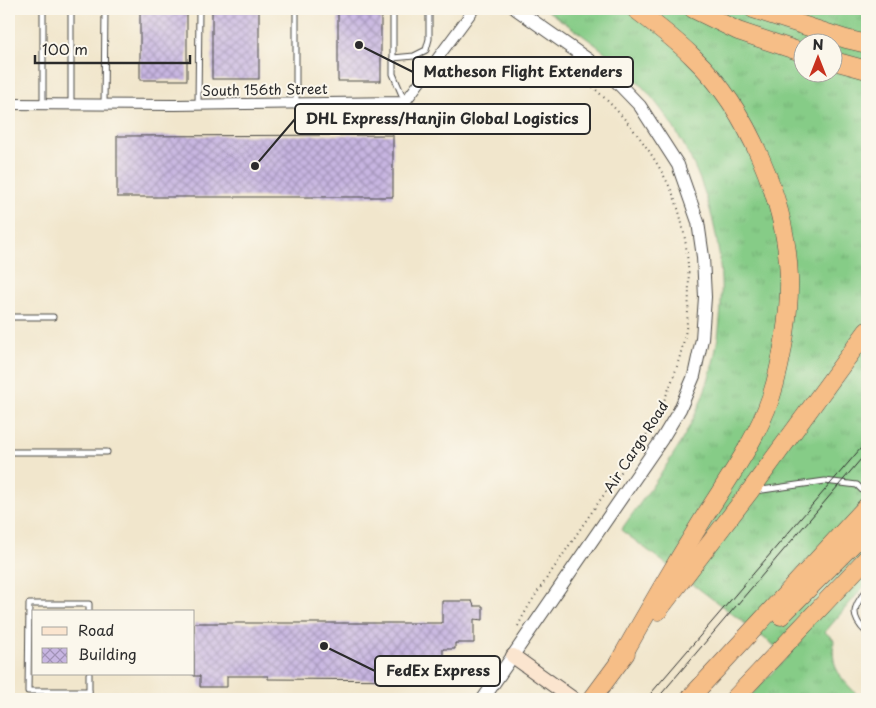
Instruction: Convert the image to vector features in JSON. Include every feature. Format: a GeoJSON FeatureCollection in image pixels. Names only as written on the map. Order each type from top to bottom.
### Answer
{"type":"FeatureCollection","features":[{"type":"Feature","properties":{"kind":"highway"},"geometry":{"type":"LineString","coordinates":[[619,662],[668,575],[753,438],[771,398],[780,364],[786,324],[789,278],[784,230],[769,176],[745,126],[721,89],[694,57],[635,9]]}},
{"type":"Feature","properties":{"kind":"highway"},"geometry":{"type":"LineString","coordinates":[[693,9],[738,31],[794,50]]}},
{"type":"Feature","properties":{"kind":"highway"},"geometry":{"type":"LineString","coordinates":[[753,9],[867,44]]}},
{"type":"Feature","properties":{"kind":"highway"},"geometry":{"type":"LineString","coordinates":[[844,64],[867,70]]}},
{"type":"Feature","properties":{"kind":"highway"},"geometry":{"type":"LineString","coordinates":[[592,699],[750,491],[867,331]]}},
{"type":"Feature","properties":{"kind":"highway"},"geometry":{"type":"LineString","coordinates":[[689,699],[867,506]]}},
{"type":"Feature","properties":{"kind":"highway"},"geometry":{"type":"LineString","coordinates":[[706,682],[736,661],[867,530]]}},
{"type":"Feature","properties":{"kind":"highway"},"geometry":{"type":"LineString","coordinates":[[734,699],[867,558]]}},
{"type":"Feature","properties":{"kind":"main road"},"geometry":{"type":"LineString","coordinates":[[513,656],[573,699]]}},
{"type":"Feature","properties":{"kind":"street"},"geometry":{"type":"LineString","coordinates":[[405,102],[474,9]]}},
{"type":"Feature","properties":{"kind":"street","name":"Air Cargo Road"},"geometry":{"type":"LineString","coordinates":[[483,699],[662,439],[680,409],[694,376],[702,339],[705,297],[704,257],[698,222],[678,165],[657,130],[640,106],[610,75],[516,9]]}},
{"type":"Feature","properties":{"kind":"street","name":"South 156th Street"},"geometry":{"type":"LineString","coordinates":[[9,104],[198,105],[405,102]]}},
{"type":"Feature","properties":{"kind":"lane"},"geometry":{"type":"LineString","coordinates":[[43,9],[43,104]]}},
{"type":"Feature","properties":{"kind":"lane"},"geometry":{"type":"LineString","coordinates":[[71,9],[71,104]]}},
{"type":"Feature","properties":{"kind":"lane"},"geometry":{"type":"LineString","coordinates":[[104,105],[105,9]]}},
{"type":"Feature","properties":{"kind":"lane"},"geometry":{"type":"LineString","coordinates":[[198,105],[199,9]]}},
{"type":"Feature","properties":{"kind":"lane"},"geometry":{"type":"LineString","coordinates":[[296,9],[296,104]]}},
{"type":"Feature","properties":{"kind":"lane"},"geometry":{"type":"LineString","coordinates":[[392,9],[393,74],[405,102]]}},
{"type":"Feature","properties":{"kind":"lane"},"geometry":{"type":"LineString","coordinates":[[393,58],[414,56],[426,50],[430,40],[430,9]]}},
{"type":"Feature","properties":{"kind":"lane"},"geometry":{"type":"LineString","coordinates":[[9,317],[53,318]]}},
{"type":"Feature","properties":{"kind":"lane"},"geometry":{"type":"LineString","coordinates":[[9,452],[107,452]]}},
{"type":"Feature","properties":{"kind":"lane"},"geometry":{"type":"LineString","coordinates":[[750,491],[825,481],[857,485],[867,495]]}},
{"type":"Feature","properties":{"kind":"lane"},"geometry":{"type":"LineString","coordinates":[[867,590],[857,602],[855,612],[859,625],[867,633]]}},
{"type":"Feature","properties":{"kind":"lane"},"geometry":{"type":"LineString","coordinates":[[89,610],[89,604],[29,604],[28,691],[89,691]]}},
{"type":"Feature","properties":{"kind":"lane"},"geometry":{"type":"LineString","coordinates":[[89,676],[89,699]]}},
{"type":"Feature","properties":{"kind":"path"},"geometry":{"type":"LineString","coordinates":[[518,626],[525,611],[548,576],[643,441],[668,393],[683,347],[689,287],[683,229],[672,193],[640,138],[623,117],[605,97],[561,61]]}},
{"type":"Feature","properties":{"kind":"green space"},"geometry":{"type":"Polygon","coordinates":[[[545,9],[867,9],[867,583],[825,632],[834,640],[834,659],[839,673],[861,699],[747,699],[788,656],[621,530],[661,474],[695,415],[710,373],[719,329],[721,285],[717,241],[707,198],[690,157],[668,119],[640,84],[594,44],[545,9]]]}},
{"type":"Feature","properties":{"kind":"building"},"geometry":{"type":"Polygon","coordinates":[[[140,9],[187,9],[187,80],[140,80],[140,9]]]}},
{"type":"Feature","properties":{"kind":"building"},"geometry":{"type":"Polygon","coordinates":[[[212,9],[259,9],[259,79],[212,79],[212,9]]]}},
{"type":"Feature","properties":{"kind":"building"},"geometry":{"type":"Polygon","coordinates":[[[338,9],[381,9],[381,81],[338,81],[338,9]]]}},
{"type":"Feature","properties":{"kind":"building"},"geometry":{"type":"Polygon","coordinates":[[[393,135],[393,197],[117,197],[117,136],[393,135]]]}},
{"type":"Feature","properties":{"kind":"building"},"geometry":{"type":"Polygon","coordinates":[[[442,601],[472,601],[474,606],[483,606],[483,620],[474,619],[474,643],[455,643],[455,649],[443,649],[443,673],[432,673],[431,680],[268,679],[268,676],[227,676],[227,687],[200,687],[200,676],[195,676],[195,623],[442,623],[442,601]]]}},
{"type":"Feature","properties":{"kind":"tram line"},"geometry":{"type":"LineString","coordinates":[[646,699],[867,441]]}},
{"type":"Feature","properties":{"kind":"tram line"},"geometry":{"type":"LineString","coordinates":[[657,699],[867,452]]}},
{"type":"Feature","properties":{"kind":"place","name":"Matheson Flight Extenders"},"geometry":{"type":"Point","coordinates":[359,45]}},
{"type":"Feature","properties":{"kind":"place","name":"DHL Express/Hanjin Global Logistics"},"geometry":{"type":"Point","coordinates":[255,166]}},
{"type":"Feature","properties":{"kind":"place","name":"FedEx Express"},"geometry":{"type":"Point","coordinates":[324,646]}}]}
